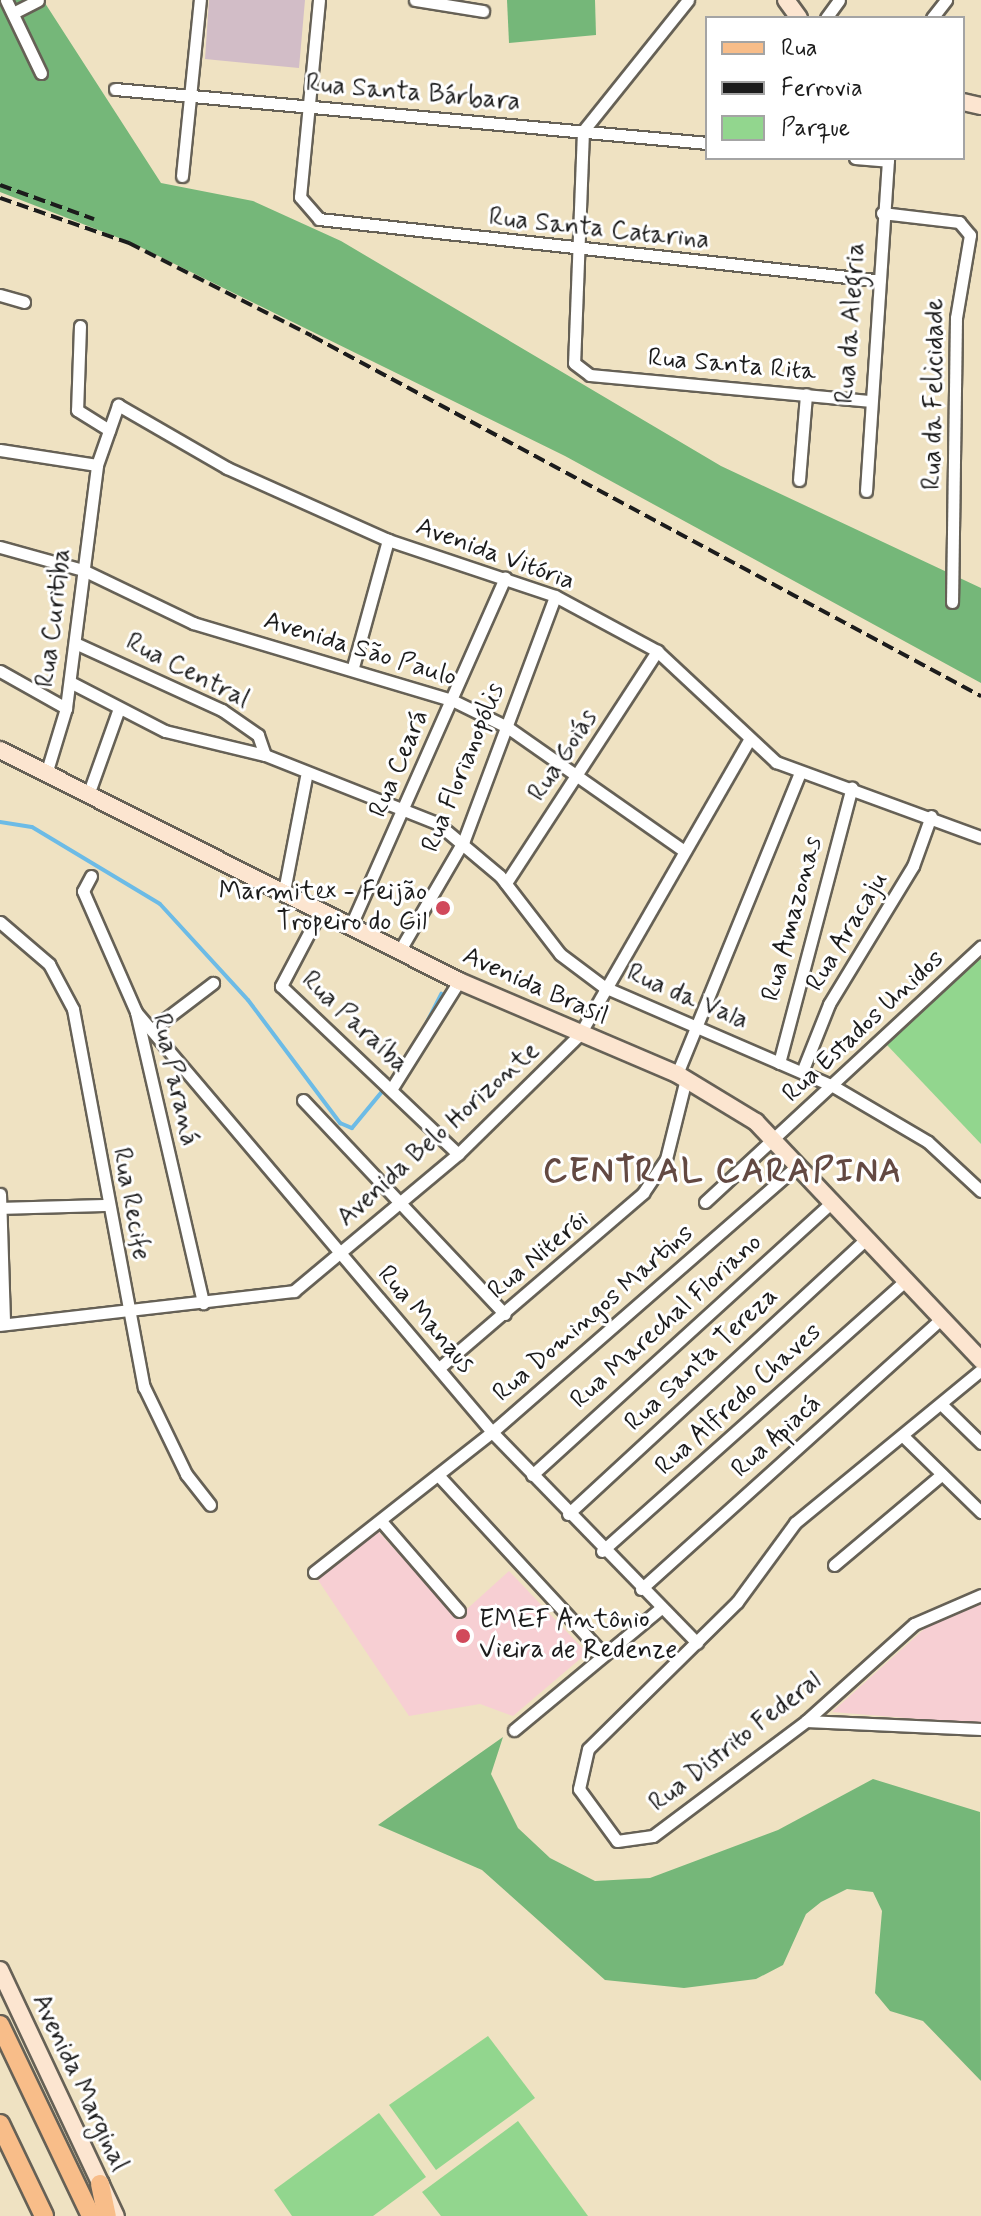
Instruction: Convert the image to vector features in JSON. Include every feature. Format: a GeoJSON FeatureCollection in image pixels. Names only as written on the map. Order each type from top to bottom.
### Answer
{"type":"FeatureCollection","features":[{"type":"Feature","properties":{"kind":"main road"},"geometry":{"type":"LineString","coordinates":[[0,2025],[91,2216]]}},
{"type":"Feature","properties":{"kind":"main road"},"geometry":{"type":"LineString","coordinates":[[0,2124],[44,2216]]}},
{"type":"Feature","properties":{"kind":"main road"},"geometry":{"type":"LineString","coordinates":[[100,2184],[107,2216]]}},
{"type":"Feature","properties":{"kind":"street"},"geometry":{"type":"LineString","coordinates":[[6,0],[41,73]]}},
{"type":"Feature","properties":{"kind":"street"},"geometry":{"type":"LineString","coordinates":[[13,13],[38,0]]}},
{"type":"Feature","properties":{"kind":"street"},"geometry":{"type":"LineString","coordinates":[[182,176],[200,0]]}},
{"type":"Feature","properties":{"kind":"street"},"geometry":{"type":"LineString","coordinates":[[309,107],[319,0]]}},
{"type":"Feature","properties":{"kind":"street"},"geometry":{"type":"LineString","coordinates":[[415,0],[483,11]]}},
{"type":"Feature","properties":{"kind":"street"},"geometry":{"type":"LineString","coordinates":[[934,16],[946,0]]}},
{"type":"Feature","properties":{"kind":"street"},"geometry":{"type":"LineString","coordinates":[[575,251],[583,131],[686,1]]}},
{"type":"Feature","properties":{"kind":"street","name":"Rua Santa Bárbara"},"geometry":{"type":"LineString","coordinates":[[115,89],[702,142]]}},
{"type":"Feature","properties":{"kind":"street","name":"Rua Santa Catarina"},"geometry":{"type":"LineString","coordinates":[[309,107],[300,197],[319,219],[575,251],[875,280]]}},
{"type":"Feature","properties":{"kind":"street","name":"Rua da Alegria"},"geometry":{"type":"LineString","coordinates":[[866,491],[875,280],[888,160]]}},
{"type":"Feature","properties":{"kind":"street","name":"Rua da Felicidade"},"geometry":{"type":"LineString","coordinates":[[882,213],[959,222],[970,235],[956,318],[952,602]]}},
{"type":"Feature","properties":{"kind":"street","name":"Rua Santa Rita"},"geometry":{"type":"LineString","coordinates":[[575,251],[572,353],[590,375],[869,401]]}},
{"type":"Feature","properties":{"kind":"street"},"geometry":{"type":"LineString","coordinates":[[0,295],[24,302]]}},
{"type":"Feature","properties":{"kind":"street"},"geometry":{"type":"LineString","coordinates":[[80,326],[77,410],[109,430]]}},
{"type":"Feature","properties":{"kind":"street"},"geometry":{"type":"LineString","coordinates":[[799,480],[806,394]]}},
{"type":"Feature","properties":{"kind":"street","name":"Avenida Vitória"},"geometry":{"type":"LineString","coordinates":[[97,465],[118,405],[227,468],[388,540],[555,596],[657,651],[710,694],[748,742],[800,772],[852,787],[981,837]]}},
{"type":"Feature","properties":{"kind":"street"},"geometry":{"type":"LineString","coordinates":[[0,450],[97,465]]}},
{"type":"Feature","properties":{"kind":"street","name":"Rua Curitiba"},"geometry":{"type":"LineString","coordinates":[[46,774],[66,708],[97,465]]}},
{"type":"Feature","properties":{"kind":"street"},"geometry":{"type":"LineString","coordinates":[[353,667],[388,540]]}},
{"type":"Feature","properties":{"kind":"street","name":"Avenida São Paulo"},"geometry":{"type":"LineString","coordinates":[[0,547],[83,570],[193,623],[353,667],[452,700],[507,727],[681,849]]}},
{"type":"Feature","properties":{"kind":"street","name":"Rua Ceará"},"geometry":{"type":"LineString","coordinates":[[352,923],[406,808],[505,577]]}},
{"type":"Feature","properties":{"kind":"street","name":"Rua Florianopólis"},"geometry":{"type":"LineString","coordinates":[[400,950],[464,840],[555,596]]}},
{"type":"Feature","properties":{"kind":"street","name":"Rua Central"},"geometry":{"type":"LineString","coordinates":[[75,643],[222,710],[258,735],[265,755]]}},
{"type":"Feature","properties":{"kind":"street","name":"Rua Goiás"},"geometry":{"type":"LineString","coordinates":[[506,883],[657,651]]}},
{"type":"Feature","properties":{"kind":"street"},"geometry":{"type":"LineString","coordinates":[[0,671],[66,708]]}},
{"type":"Feature","properties":{"kind":"street"},"geometry":{"type":"LineString","coordinates":[[70,682],[118,711],[265,755]]}},
{"type":"Feature","properties":{"kind":"street"},"geometry":{"type":"LineString","coordinates":[[88,795],[118,711]]}},
{"type":"Feature","properties":{"kind":"street","name":"Avenida Belo Horizonte"},"geometry":{"type":"LineString","coordinates":[[2,1324],[294,1291],[458,1154],[580,1034],[681,849],[748,742]]}},
{"type":"Feature","properties":{"kind":"street","name":"Avenida Brasil"},"geometry":{"type":"LineString","coordinates":[[0,750],[352,923],[459,981],[682,1076],[775,1138],[981,1360]]}},
{"type":"Feature","properties":{"kind":"street","name":"Rua da Vala"},"geometry":{"type":"LineString","coordinates":[[265,755],[306,777],[406,808],[464,840],[506,883],[560,954],[604,987],[833,1086],[928,1142],[981,1191]]}},
{"type":"Feature","properties":{"kind":"street","name":"Rua Niterói"},"geometry":{"type":"LineString","coordinates":[[439,1368],[505,1314],[656,1177],[696,1026],[800,772]]}},
{"type":"Feature","properties":{"kind":"street"},"geometry":{"type":"LineString","coordinates":[[284,891],[306,777]]}},
{"type":"Feature","properties":{"kind":"street","name":"Rua Amazonas"},"geometry":{"type":"LineString","coordinates":[[779,1063],[852,787]]}},
{"type":"Feature","properties":{"kind":"street","name":"Rua Aracaju"},"geometry":{"type":"LineString","coordinates":[[802,1072],[829,1004],[913,866],[931,816]]}},
{"type":"Feature","properties":{"kind":"street","name":"Rua Paraná"},"geometry":{"type":"LineString","coordinates":[[91,876],[83,891],[136,1012],[203,1303]]}},
{"type":"Feature","properties":{"kind":"street","name":"Rua Paraíba"},"geometry":{"type":"LineString","coordinates":[[321,910],[281,986],[392,1088],[458,1154]]}},
{"type":"Feature","properties":{"kind":"street","name":"Rua Recife"},"geometry":{"type":"LineString","coordinates":[[0,922],[49,964],[73,1009],[128,1312],[154,1414],[210,1505]]}},
{"type":"Feature","properties":{"kind":"street","name":"Rua Estados Unidos"},"geometry":{"type":"LineString","coordinates":[[705,1202],[981,946]]}},
{"type":"Feature","properties":{"kind":"street"},"geometry":{"type":"LineString","coordinates":[[392,1088],[459,981]]}},
{"type":"Feature","properties":{"kind":"street"},"geometry":{"type":"LineString","coordinates":[[155,1027],[213,983]]}},
{"type":"Feature","properties":{"kind":"street","name":"Rua Manaus"},"geometry":{"type":"LineString","coordinates":[[136,1012],[155,1027],[338,1255],[492,1432],[602,1551],[697,1643]]}},
{"type":"Feature","properties":{"kind":"street"},"geometry":{"type":"LineString","coordinates":[[303,1100],[505,1314]]}},
{"type":"Feature","properties":{"kind":"street","name":"Rua Domingos Martins"},"geometry":{"type":"LineString","coordinates":[[314,1572],[492,1432],[798,1165]]}},
{"type":"Feature","properties":{"kind":"street"},"geometry":{"type":"LineString","coordinates":[[0,1194],[2,1324]]}},
{"type":"Feature","properties":{"kind":"street","name":"Rua Marechal Floriano"},"geometry":{"type":"LineString","coordinates":[[532,1475],[832,1202]]}},
{"type":"Feature","properties":{"kind":"street"},"geometry":{"type":"LineString","coordinates":[[0,1208],[107,1205]]}},
{"type":"Feature","properties":{"kind":"street","name":"Rua Santa Tereza"},"geometry":{"type":"LineString","coordinates":[[568,1514],[867,1238]]}},
{"type":"Feature","properties":{"kind":"street","name":"Rua Alfredo Chaves"},"geometry":{"type":"LineString","coordinates":[[602,1551],[905,1281]]}},
{"type":"Feature","properties":{"kind":"street","name":"Rua Apiacá"},"geometry":{"type":"LineString","coordinates":[[641,1589],[942,1318]]}},
{"type":"Feature","properties":{"kind":"street","name":"Rua Distrito Federal"},"geometry":{"type":"LineString","coordinates":[[981,1370],[795,1523],[697,1643],[581,1761],[579,1789],[617,1841],[653,1836],[806,1721],[914,1624],[981,1595]]}},
{"type":"Feature","properties":{"kind":"street"},"geometry":{"type":"LineString","coordinates":[[941,1404],[981,1443]]}},
{"type":"Feature","properties":{"kind":"street"},"geometry":{"type":"LineString","coordinates":[[903,1436],[981,1512]]}},
{"type":"Feature","properties":{"kind":"street"},"geometry":{"type":"LineString","coordinates":[[834,1565],[942,1474]]}},
{"type":"Feature","properties":{"kind":"street"},"geometry":{"type":"LineString","coordinates":[[438,1475],[603,1654]]}},
{"type":"Feature","properties":{"kind":"street"},"geometry":{"type":"LineString","coordinates":[[381,1521],[459,1611]]}},
{"type":"Feature","properties":{"kind":"street"},"geometry":{"type":"LineString","coordinates":[[514,1730],[661,1608]]}},
{"type":"Feature","properties":{"kind":"street"},"geometry":{"type":"LineString","coordinates":[[806,1721],[981,1729]]}},
{"type":"Feature","properties":{"kind":"street","name":"Avenida Marginal"},"geometry":{"type":"LineString","coordinates":[[0,1970],[116,2216]]}},
{"type":"Feature","properties":{"kind":"shaded area"},"geometry":{"type":"Polygon","coordinates":[[[209,0],[305,0],[299,68],[205,59],[209,0]]]}},
{"type":"Feature","properties":{"kind":"shaded area","name":"EMEF Antônio Vieira de Redenze"},"geometry":{"type":"Polygon","coordinates":[[[377,1530],[457,1618],[509,1571],[587,1653],[513,1716],[480,1704],[409,1716],[316,1577],[377,1530]]]}},
{"type":"Feature","properties":{"kind":"shaded area"},"geometry":{"type":"Polygon","coordinates":[[[981,1602],[981,1724],[832,1712],[942,1613],[981,1602]]]}},
{"type":"Feature","properties":{"kind":"green space"},"geometry":{"type":"Polygon","coordinates":[[[0,0],[43,0],[161,183],[253,201],[341,241],[721,466],[981,588],[981,683],[565,456],[132,243],[0,192],[0,0]]]}},
{"type":"Feature","properties":{"kind":"green space"},"geometry":{"type":"Polygon","coordinates":[[[507,0],[595,0],[596,35],[509,43],[507,0]]]}},
{"type":"Feature","properties":{"kind":"green space"},"geometry":{"type":"Polygon","coordinates":[[[979,957],[981,960],[981,1144],[886,1044],[979,957]]]}},
{"type":"Feature","properties":{"kind":"green space"},"geometry":{"type":"Polygon","coordinates":[[[503,1737],[491,1774],[518,1828],[550,1858],[595,1881],[650,1878],[778,1830],[873,1779],[980,1812],[981,2081],[923,2021],[890,2011],[875,1993],[882,1911],[873,1892],[847,1889],[821,1902],[806,1914],[783,1965],[756,1979],[684,1988],[605,1980],[482,1870],[378,1825],[503,1737]]]}},
{"type":"Feature","properties":{"kind":"green space"},"geometry":{"type":"Polygon","coordinates":[[[488,2036],[535,2098],[436,2170],[389,2105],[488,2036]]]}},
{"type":"Feature","properties":{"kind":"green space"},"geometry":{"type":"Polygon","coordinates":[[[379,2113],[426,2177],[373,2216],[292,2216],[274,2190],[379,2113]]]}},
{"type":"Feature","properties":{"kind":"green space"},"geometry":{"type":"Polygon","coordinates":[[[518,2121],[588,2216],[441,2216],[422,2192],[518,2121]]]}},
{"type":"Feature","properties":{"kind":"waterway"},"geometry":{"type":"LineString","coordinates":[[0,822],[32,827],[160,904],[248,1000],[340,1123],[352,1128],[385,1088]]}},
{"type":"Feature","properties":{"kind":"waterway"},"geometry":{"type":"LineString","coordinates":[[426,1024],[441,994]]}},
{"type":"Feature","properties":{"kind":"railway"},"geometry":{"type":"LineString","coordinates":[[0,185],[94,219]]}},
{"type":"Feature","properties":{"kind":"railway"},"geometry":{"type":"LineString","coordinates":[[0,198],[129,243],[312,336],[981,696]]}},
{"type":"Feature","properties":{"kind":"place","name":"Marmitex - Feijão Tropeiro do Gil"},"geometry":{"type":"Point","coordinates":[443,908]}},
{"type":"Feature","properties":{"kind":"place","name":"EMEF Antônio Vieira de Redenze"},"geometry":{"type":"Point","coordinates":[463,1636]}},
{"type":"Feature","properties":{"kind":"district","name":"CENTRAL CARAPINA"},"geometry":{"type":"Point","coordinates":[723,1172]}}]}
